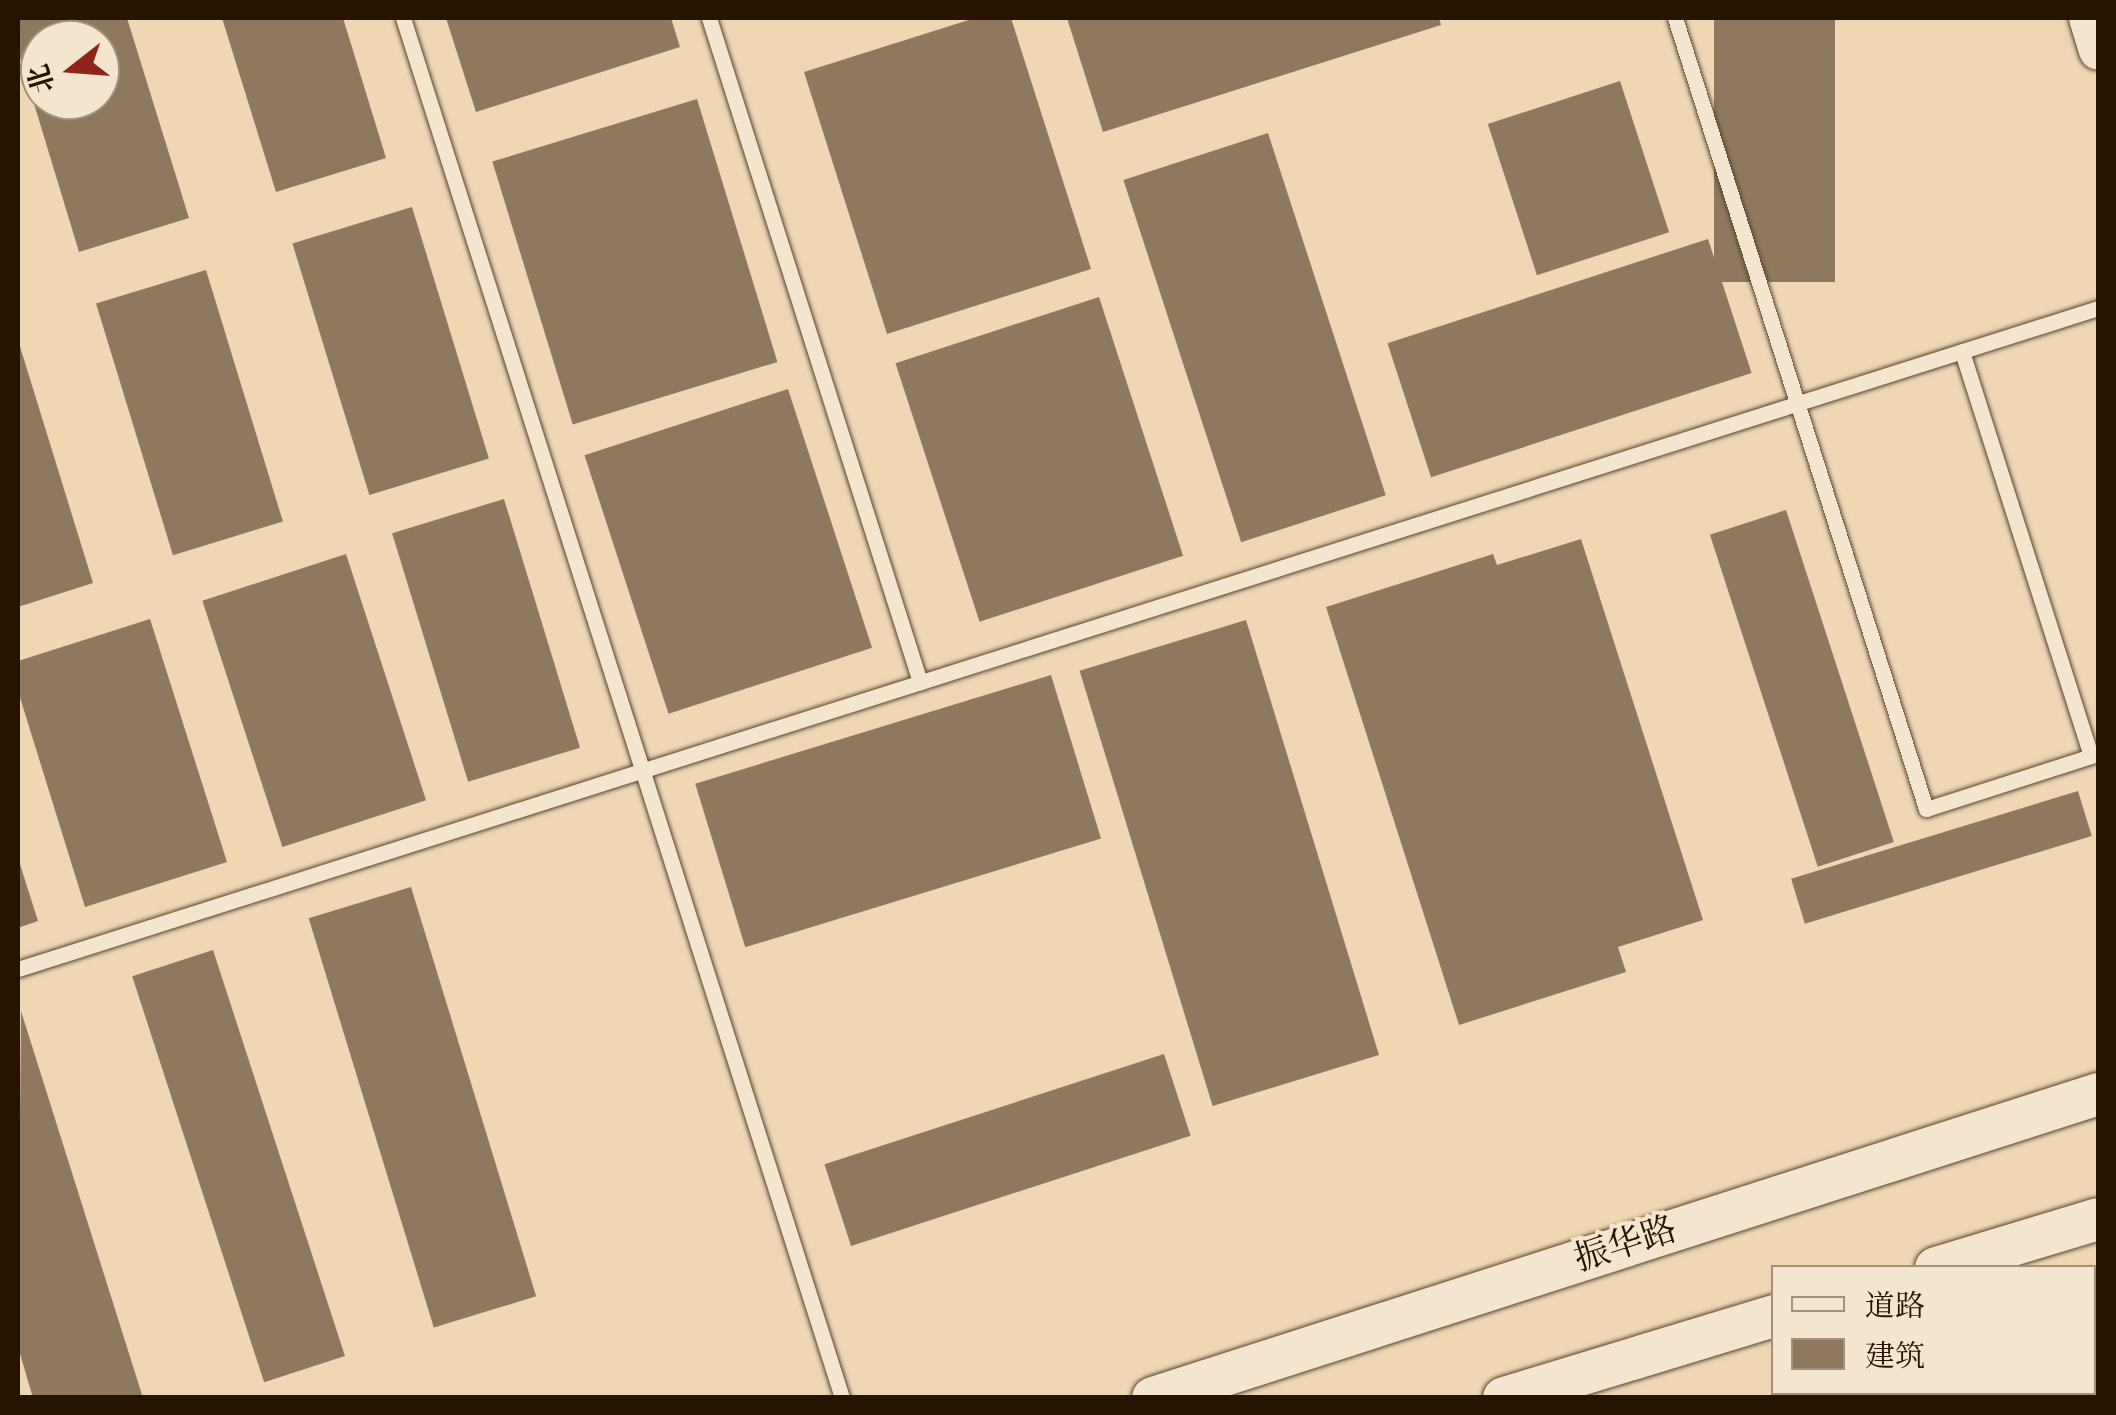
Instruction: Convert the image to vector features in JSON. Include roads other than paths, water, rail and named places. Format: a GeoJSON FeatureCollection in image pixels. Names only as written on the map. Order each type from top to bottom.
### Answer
{"type":"FeatureCollection","features":[{"type":"Feature","properties":{"kind":"main road","name":"振华路"},"geometry":{"type":"LineString","coordinates":[[1153,1398],[2098,1094]]}},
{"type":"Feature","properties":{"kind":"main road"},"geometry":{"type":"LineString","coordinates":[[1946,1265],[2098,1219]]}},
{"type":"Feature","properties":{"kind":"main road"},"geometry":{"type":"LineString","coordinates":[[1504,1398],[1771,1317]]}},
{"type":"Feature","properties":{"kind":"street"},"geometry":{"type":"LineString","coordinates":[[2088,18],[2098,50]]}},
{"type":"Feature","properties":{"kind":"lane"},"geometry":{"type":"LineString","coordinates":[[403,18],[842,1398]]}},
{"type":"Feature","properties":{"kind":"lane"},"geometry":{"type":"LineString","coordinates":[[709,18],[920,682]]}},
{"type":"Feature","properties":{"kind":"lane"},"geometry":{"type":"LineString","coordinates":[[1674,18],[1926,809],[2091,756],[1962,351]]}},
{"type":"Feature","properties":{"kind":"lane"},"geometry":{"type":"LineString","coordinates":[[18,969],[2098,308]]}}]}
